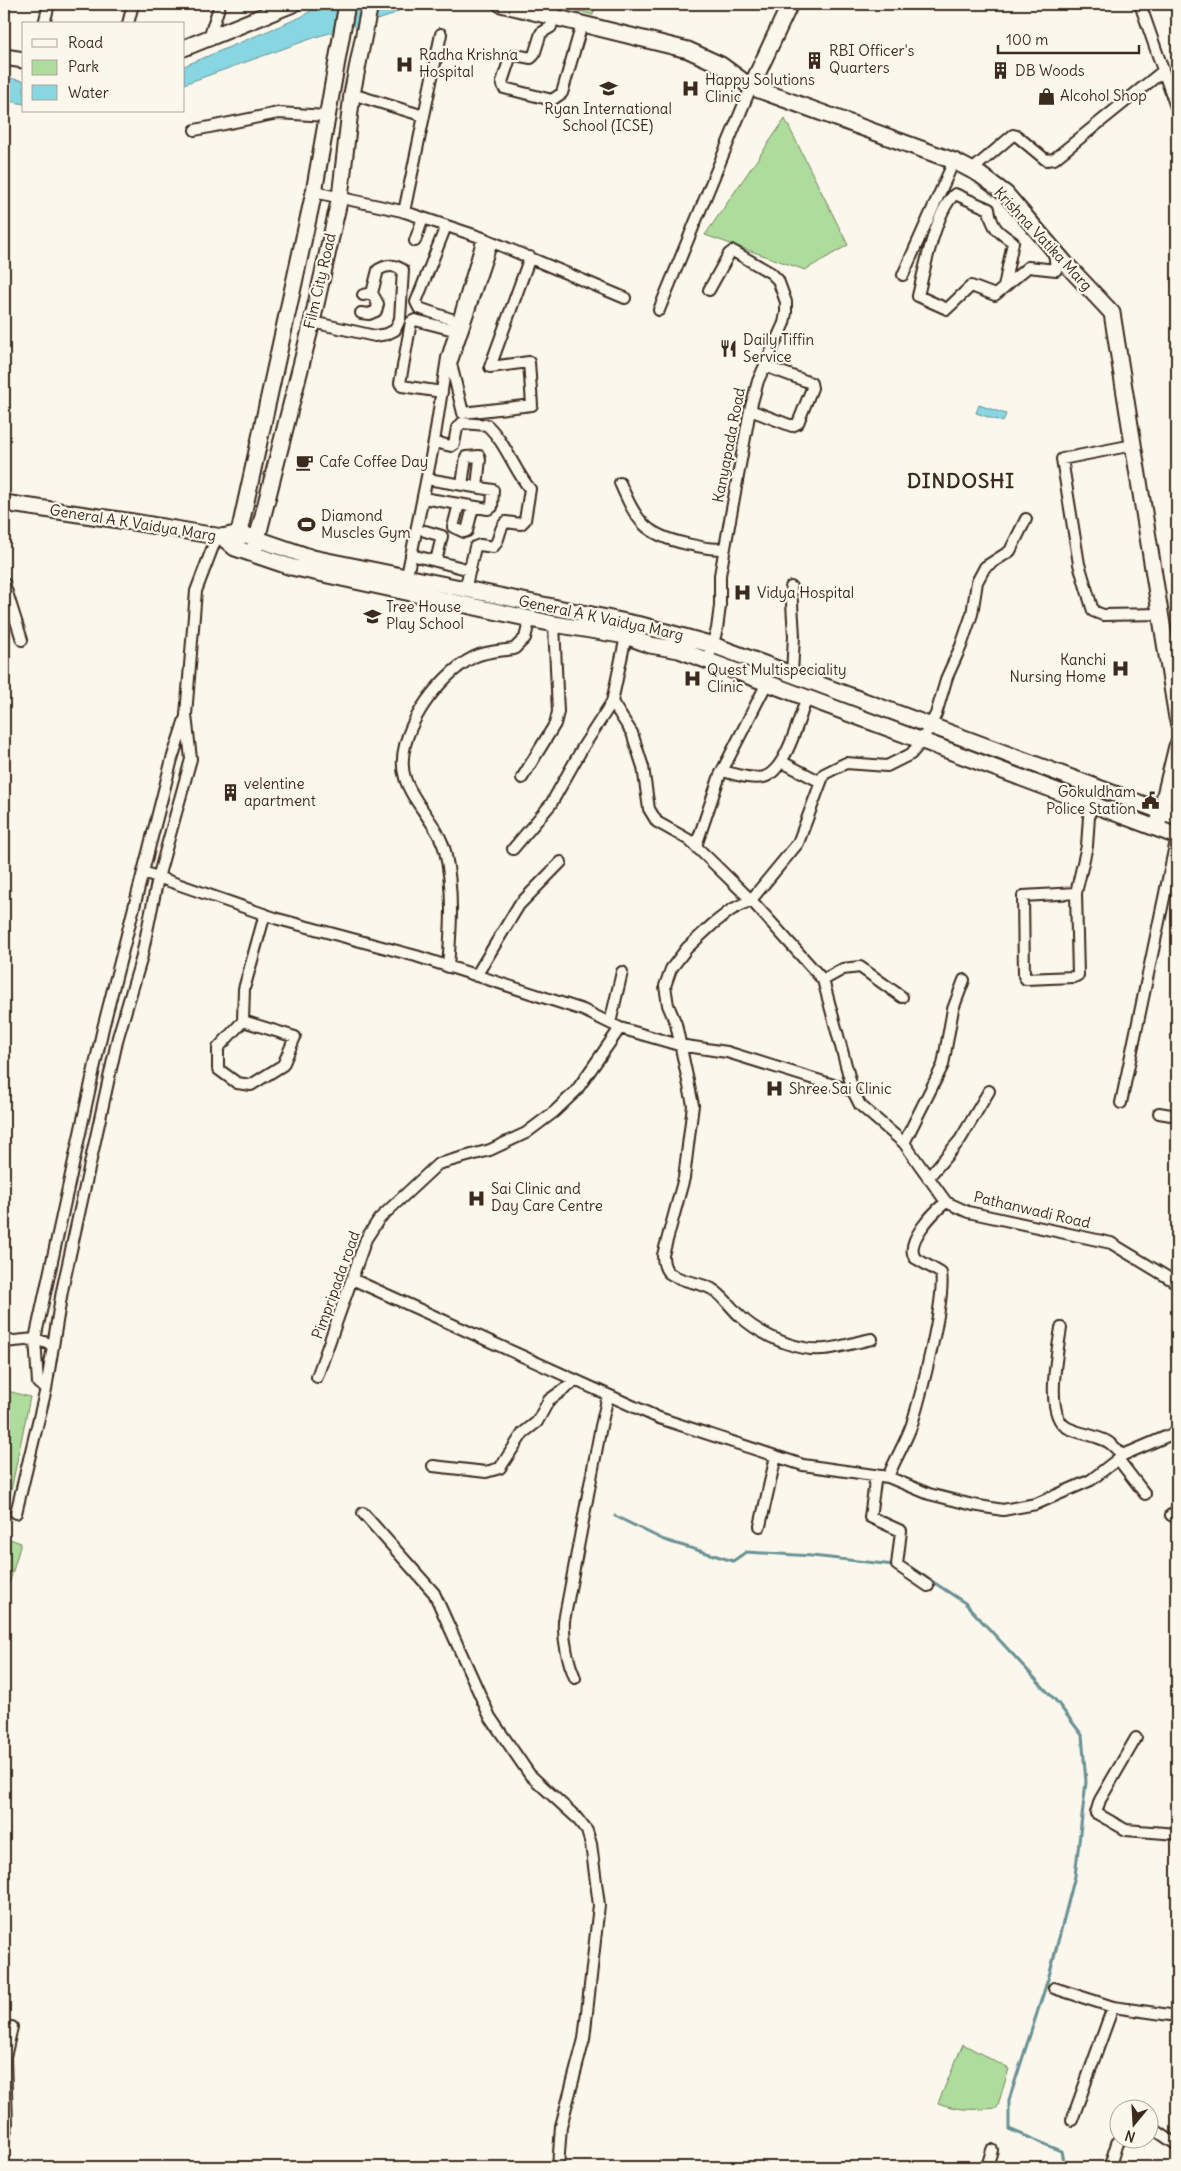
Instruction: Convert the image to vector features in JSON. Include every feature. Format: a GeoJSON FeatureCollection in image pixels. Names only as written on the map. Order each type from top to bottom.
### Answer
{"type":"FeatureCollection","features":[{"type":"Feature","properties":{"kind":"street"},"geometry":{"type":"LineString","coordinates":[[44,22],[49,4]]}},
{"type":"Feature","properties":{"kind":"street"},"geometry":{"type":"LineString","coordinates":[[128,22],[133,4]]}},
{"type":"Feature","properties":{"kind":"street"},"geometry":{"type":"LineString","coordinates":[[209,38],[220,4]]}},
{"type":"Feature","properties":{"kind":"street"},"geometry":{"type":"LineString","coordinates":[[185,48],[293,4]]}},
{"type":"Feature","properties":{"kind":"street","name":"Film City Road"},"geometry":{"type":"LineString","coordinates":[[235,548],[240,533],[314,192],[347,4]]}},
{"type":"Feature","properties":{"kind":"street","name":"Film City Road"},"geometry":{"type":"LineString","coordinates":[[252,554],[258,538],[312,322],[340,198],[352,94],[370,4]]}},
{"type":"Feature","properties":{"kind":"street","name":"Krishna Vatika Marg"},"geometry":{"type":"LineString","coordinates":[[501,4],[688,50],[721,65],[751,87],[954,161],[972,170],[1006,194],[1054,247],[1065,263],[1112,312],[1177,718]]}},
{"type":"Feature","properties":{"kind":"street"},"geometry":{"type":"LineString","coordinates":[[659,310],[751,87],[790,4]]}},
{"type":"Feature","properties":{"kind":"street"},"geometry":{"type":"LineString","coordinates":[[1140,4],[1177,110]]}},
{"type":"Feature","properties":{"kind":"street"},"geometry":{"type":"LineString","coordinates":[[553,17],[551,27],[540,33],[534,55],[531,58],[515,56],[510,58],[502,82],[504,88],[552,100],[558,97],[562,93],[582,24]]}},
{"type":"Feature","properties":{"kind":"street"},"geometry":{"type":"LineString","coordinates":[[404,212],[441,34]]}},
{"type":"Feature","properties":{"kind":"street"},"geometry":{"type":"LineString","coordinates":[[4,57],[22,60]]}},
{"type":"Feature","properties":{"kind":"street"},"geometry":{"type":"LineString","coordinates":[[337,62],[357,67]]}},
{"type":"Feature","properties":{"kind":"street"},"geometry":{"type":"LineString","coordinates":[[972,170],[1012,135],[1017,136],[1046,160],[1054,159],[1163,70]]}},
{"type":"Feature","properties":{"kind":"street"},"geometry":{"type":"LineString","coordinates":[[352,94],[424,116]]}},
{"type":"Feature","properties":{"kind":"street"},"geometry":{"type":"LineString","coordinates":[[195,130],[278,114],[327,116]]}},
{"type":"Feature","properties":{"kind":"street"},"geometry":{"type":"LineString","coordinates":[[903,275],[954,161]]}},
{"type":"Feature","properties":{"kind":"street"},"geometry":{"type":"LineString","coordinates":[[314,192],[421,217],[530,257],[625,298]]}},
{"type":"Feature","properties":{"kind":"street"},"geometry":{"type":"LineString","coordinates":[[1004,287],[1013,242],[996,231],[991,224],[989,209],[955,194],[944,206],[926,260],[918,296],[947,309],[971,286],[995,295],[1028,267],[1056,270],[1054,247]]}},
{"type":"Feature","properties":{"kind":"street"},"geometry":{"type":"LineString","coordinates":[[413,240],[421,217]]}},
{"type":"Feature","properties":{"kind":"street"},"geometry":{"type":"LineString","coordinates":[[446,226],[416,302],[418,308],[456,326]]}},
{"type":"Feature","properties":{"kind":"street"},"geometry":{"type":"LineString","coordinates":[[487,240],[451,364],[463,413],[532,405],[528,362],[490,367],[530,257]]}},
{"type":"Feature","properties":{"kind":"street"},"geometry":{"type":"LineString","coordinates":[[407,576],[434,442],[447,358],[456,326],[487,240]]}},
{"type":"Feature","properties":{"kind":"street","name":"Kanyapada Road"},"geometry":{"type":"LineString","coordinates":[[708,660],[720,606],[720,575],[750,410],[758,381],[784,323],[786,313],[786,302],[778,280],[771,272],[733,252],[729,254],[709,290]]}},
{"type":"Feature","properties":{"kind":"street"},"geometry":{"type":"LineString","coordinates":[[312,322],[375,336],[387,334],[395,330],[400,319],[403,270],[398,266],[386,266],[378,270],[368,294],[378,304],[376,311],[369,314],[361,312]]}},
{"type":"Feature","properties":{"kind":"street"},"geometry":{"type":"LineString","coordinates":[[442,392],[402,386],[400,383],[411,322],[415,320],[456,326]]}},
{"type":"Feature","properties":{"kind":"street"},"geometry":{"type":"LineString","coordinates":[[750,410],[792,426],[798,423],[812,388],[811,383],[764,366]]}},
{"type":"Feature","properties":{"kind":"street"},"geometry":{"type":"LineString","coordinates":[[434,442],[451,446],[454,444],[457,428],[462,423],[487,426],[514,462],[517,471],[530,490],[525,520],[521,524],[506,522],[503,524],[497,543],[493,547],[480,545],[475,547],[465,590]]}},
{"type":"Feature","properties":{"kind":"street"},"geometry":{"type":"LineString","coordinates":[[1133,445],[1062,459],[1079,564],[1093,611],[1104,615],[1160,614]]}},
{"type":"Feature","properties":{"kind":"street"},"geometry":{"type":"LineString","coordinates":[[462,485],[466,457],[478,456],[480,459],[477,487]]}},
{"type":"Feature","properties":{"kind":"street"},"geometry":{"type":"LineString","coordinates":[[423,498],[488,510],[492,507],[493,490],[427,479]]}},
{"type":"Feature","properties":{"kind":"street"},"geometry":{"type":"LineString","coordinates":[[620,484],[640,521],[655,535],[712,550],[725,548]]}},
{"type":"Feature","properties":{"kind":"street","name":"General A K Vaidya Marg"},"geometry":{"type":"LineString","coordinates":[[4,503],[219,537],[240,533],[313,558],[642,625],[713,644],[1177,817]]}},
{"type":"Feature","properties":{"kind":"street"},"geometry":{"type":"LineString","coordinates":[[459,504],[453,527],[464,532],[467,531],[472,507]]}},
{"type":"Feature","properties":{"kind":"street"},"geometry":{"type":"LineString","coordinates":[[872,1339],[833,1350],[806,1349],[780,1342],[740,1316],[712,1290],[668,1272],[663,1264],[663,1256],[684,1178],[693,1105],[676,1024],[668,1006],[665,986],[671,969],[686,948],[731,910],[751,900],[798,843],[824,774],[846,762],[887,766],[911,754],[922,741],[931,724],[972,614],[977,582],[986,567],[1010,551],[1026,519]]}},
{"type":"Feature","properties":{"kind":"street"},"geometry":{"type":"LineString","coordinates":[[425,531],[442,536],[436,561]]}},
{"type":"Feature","properties":{"kind":"street"},"geometry":{"type":"LineString","coordinates":[[16,1513],[46,1389],[62,1291],[118,1037],[141,960],[158,878],[191,758],[186,715],[196,591],[219,537],[235,548]]}},
{"type":"Feature","properties":{"kind":"street","name":"General A K Vaidya Marg"},"geometry":{"type":"LineString","coordinates":[[235,548],[291,567],[554,624],[626,636],[650,644],[679,650],[1177,836]]}},
{"type":"Feature","properties":{"kind":"street"},"geometry":{"type":"LineString","coordinates":[[411,555],[470,570]]}},
{"type":"Feature","properties":{"kind":"street"},"geometry":{"type":"LineString","coordinates":[[4,583],[22,640]]}},
{"type":"Feature","properties":{"kind":"street"},"geometry":{"type":"LineString","coordinates":[[791,587],[794,636],[792,674]]}},
{"type":"Feature","properties":{"kind":"street"},"geometry":{"type":"LineString","coordinates":[[448,967],[451,883],[444,848],[432,822],[405,780],[401,760],[409,729],[444,679],[474,657],[494,651],[514,649],[525,638],[530,618]]}},
{"type":"Feature","properties":{"kind":"street"},"geometry":{"type":"LineString","coordinates":[[522,778],[555,724],[558,712],[554,624]]}},
{"type":"Feature","properties":{"kind":"street"},"geometry":{"type":"LineString","coordinates":[[513,849],[551,804],[583,747],[612,702],[626,636]]}},
{"type":"Feature","properties":{"kind":"street"},"geometry":{"type":"LineString","coordinates":[[696,846],[722,771],[767,682]]}},
{"type":"Feature","properties":{"kind":"street"},"geometry":{"type":"LineString","coordinates":[[722,771],[754,778],[772,774],[782,762],[807,697]]}},
{"type":"Feature","properties":{"kind":"street","name":"Pathanwadi Road"},"geometry":{"type":"LineString","coordinates":[[612,702],[632,733],[643,767],[649,809],[657,822],[696,846],[751,900],[822,980],[853,1091],[860,1105],[904,1143],[946,1202],[968,1212],[1110,1243],[1177,1283]]}},
{"type":"Feature","properties":{"kind":"street"},"geometry":{"type":"LineString","coordinates":[[46,1389],[38,1383],[35,1339],[103,1028],[172,759],[186,715]]}},
{"type":"Feature","properties":{"kind":"street"},"geometry":{"type":"LineString","coordinates":[[1157,829],[1177,746]]}},
{"type":"Feature","properties":{"kind":"street"},"geometry":{"type":"LineString","coordinates":[[782,762],[821,782]]}},
{"type":"Feature","properties":{"kind":"street"},"geometry":{"type":"LineString","coordinates":[[1076,893],[1022,896],[1024,976],[1026,979],[1074,977],[1078,975],[1076,893],[1087,846],[1090,802]]}},
{"type":"Feature","properties":{"kind":"street"},"geometry":{"type":"LineString","coordinates":[[1121,1103],[1177,836]]}},
{"type":"Feature","properties":{"kind":"street"},"geometry":{"type":"LineString","coordinates":[[476,976],[519,905],[561,862]]}},
{"type":"Feature","properties":{"kind":"street"},"geometry":{"type":"LineString","coordinates":[[143,872],[265,914],[416,956],[583,1010],[620,1028],[679,1045],[727,1052],[853,1091]]}},
{"type":"Feature","properties":{"kind":"street"},"geometry":{"type":"LineString","coordinates":[[244,1021],[295,1037],[283,1065],[252,1084],[237,1083],[218,1069],[218,1048],[244,1021],[244,989],[265,914]]}},
{"type":"Feature","properties":{"kind":"street"},"geometry":{"type":"LineString","coordinates":[[822,980],[843,969],[860,967],[902,997]]}},
{"type":"Feature","properties":{"kind":"street"},"geometry":{"type":"LineString","coordinates":[[610,1023],[622,972]]}},
{"type":"Feature","properties":{"kind":"street"},"geometry":{"type":"LineString","coordinates":[[904,1143],[943,1065],[953,1009],[964,980]]}},
{"type":"Feature","properties":{"kind":"street","name":"Pimpripada road"},"geometry":{"type":"LineString","coordinates":[[317,1377],[366,1239],[394,1203],[438,1164],[490,1150],[526,1132],[554,1112],[576,1090],[620,1028]]}},
{"type":"Feature","properties":{"kind":"street"},"geometry":{"type":"LineString","coordinates":[[928,1178],[960,1140],[989,1091]]}},
{"type":"Feature","properties":{"kind":"street"},"geometry":{"type":"LineString","coordinates":[[1159,1113],[1177,1116]]}},
{"type":"Feature","properties":{"kind":"street"},"geometry":{"type":"LineString","coordinates":[[888,1477],[912,1425],[931,1348],[943,1284],[941,1273],[915,1258],[913,1248],[925,1221],[946,1202]]}},
{"type":"Feature","properties":{"kind":"street"},"geometry":{"type":"LineString","coordinates":[[352,1279],[574,1382],[659,1418],[803,1464],[888,1477],[929,1494],[973,1505],[1004,1510],[1036,1504],[1091,1480],[1120,1457],[1177,1432]]}},
{"type":"Feature","properties":{"kind":"street"},"geometry":{"type":"LineString","coordinates":[[1061,1328],[1054,1377],[1056,1415],[1060,1423],[1068,1428],[1108,1442],[1145,1494]]}},
{"type":"Feature","properties":{"kind":"street"},"geometry":{"type":"LineString","coordinates":[[4,1342],[35,1339],[53,1345]]}},
{"type":"Feature","properties":{"kind":"street"},"geometry":{"type":"LineString","coordinates":[[433,1466],[486,1472],[500,1468],[523,1433],[537,1422],[549,1400],[574,1382]]}},
{"type":"Feature","properties":{"kind":"street"},"geometry":{"type":"LineString","coordinates":[[575,1678],[568,1662],[563,1637],[564,1621],[593,1464],[608,1396]]}},
{"type":"Feature","properties":{"kind":"street"},"geometry":{"type":"LineString","coordinates":[[760,1526],[776,1456]]}},
{"type":"Feature","properties":{"kind":"street"},"geometry":{"type":"LineString","coordinates":[[876,1475],[870,1517],[901,1531],[897,1565],[928,1586]]}},
{"type":"Feature","properties":{"kind":"street"},"geometry":{"type":"LineString","coordinates":[[363,1514],[434,1594],[490,1717],[498,1730],[530,1775],[576,1817],[586,1831],[591,1844],[598,1913],[584,2039],[561,2126],[558,2167]]}},
{"type":"Feature","properties":{"kind":"street"},"geometry":{"type":"LineString","coordinates":[[1136,1738],[1100,1800],[1096,1813],[1126,1830],[1177,1834]]}},
{"type":"Feature","properties":{"kind":"street"},"geometry":{"type":"LineString","coordinates":[[1054,1988],[1113,2007],[1177,2016]]}},
{"type":"Feature","properties":{"kind":"street"},"geometry":{"type":"LineString","coordinates":[[1072,2120],[1113,2007]]}},
{"type":"Feature","properties":{"kind":"street"},"geometry":{"type":"LineString","coordinates":[[4,2137],[7,2125],[5,2057],[12,2027]]}},
{"type":"Feature","properties":{"kind":"street"},"geometry":{"type":"LineString","coordinates":[[1158,2132],[1177,2145]]}},
{"type":"Feature","properties":{"kind":"street"},"geometry":{"type":"LineString","coordinates":[[1115,2148],[1111,2162],[1116,2167]]}},
{"type":"Feature","properties":{"kind":"street"},"geometry":{"type":"LineString","coordinates":[[987,2167],[992,2150]]}},
{"type":"Feature","properties":{"kind":"street"},"geometry":{"type":"LineString","coordinates":[[4,2162],[4,2167]]}},
{"type":"Feature","properties":{"kind":"green space"},"geometry":{"type":"Polygon","coordinates":[[[554,4],[596,4],[593,15],[554,4]]]}},
{"type":"Feature","properties":{"kind":"green space"},"geometry":{"type":"Polygon","coordinates":[[[785,119],[848,245],[805,270],[705,235],[785,119]]]}},
{"type":"Feature","properties":{"kind":"green space"},"geometry":{"type":"Polygon","coordinates":[[[4,1390],[30,1397],[4,1525],[4,1390]]]}},
{"type":"Feature","properties":{"kind":"green space"},"geometry":{"type":"Polygon","coordinates":[[[4,1537],[21,1543],[4,1602],[4,1537]]]}},
{"type":"Feature","properties":{"kind":"green space"},"geometry":{"type":"Polygon","coordinates":[[[963,2044],[1009,2069],[997,2108],[967,2109],[938,2103],[963,2044]]]}},
{"type":"Feature","properties":{"kind":"water"},"geometry":{"type":"Polygon","coordinates":[[[321,4],[412,4],[387,17],[319,36],[185,84],[185,66],[301,17],[321,4]]]}},
{"type":"Feature","properties":{"kind":"water"},"geometry":{"type":"Polygon","coordinates":[[[4,77],[22,81],[22,104],[4,100],[4,77]]]}},
{"type":"Feature","properties":{"kind":"water"},"geometry":{"type":"Polygon","coordinates":[[[979,405],[1006,414],[1003,422],[976,413],[979,405]]]}},
{"type":"Feature","properties":{"kind":"waterway"},"geometry":{"type":"LineString","coordinates":[[615,1516],[664,1540],[733,1561],[746,1552],[812,1556],[894,1565]]}},
{"type":"Feature","properties":{"kind":"waterway"},"geometry":{"type":"LineString","coordinates":[[903,1566],[909,1566],[965,1603],[1057,1702],[1082,1735],[1086,1782],[1075,1876],[1049,1976],[1009,2100],[1009,2129],[1061,2151],[1064,2167]]}},
{"type":"Feature","properties":{"kind":"place","name":"RBI Officer's Quarters"},"geometry":{"type":"Point","coordinates":[815,60]}},
{"type":"Feature","properties":{"kind":"place","name":"Radha Krishna Hospital"},"geometry":{"type":"Point","coordinates":[405,64]}},
{"type":"Feature","properties":{"kind":"place","name":"DB Woods"},"geometry":{"type":"Point","coordinates":[1001,71]}},
{"type":"Feature","properties":{"kind":"place","name":"Ryan International School (ICSE)"},"geometry":{"type":"Point","coordinates":[608,88]}},
{"type":"Feature","properties":{"kind":"place","name":"Happy Solutions Clinic"},"geometry":{"type":"Point","coordinates":[691,89]}},
{"type":"Feature","properties":{"kind":"place","name":"Alcohol Shop"},"geometry":{"type":"Point","coordinates":[1046,96]}},
{"type":"Feature","properties":{"kind":"place","name":"Daily Tiffin Service"},"geometry":{"type":"Point","coordinates":[729,349]}},
{"type":"Feature","properties":{"kind":"place","name":"Cafe Coffee Day"},"geometry":{"type":"Point","coordinates":[305,462]}},
{"type":"Feature","properties":{"kind":"place","name":"Diamond Muscles Gym"},"geometry":{"type":"Point","coordinates":[307,525]}},
{"type":"Feature","properties":{"kind":"place","name":"Vidya Hospital"},"geometry":{"type":"Point","coordinates":[743,593]}},
{"type":"Feature","properties":{"kind":"place","name":"Tree House Play School"},"geometry":{"type":"Point","coordinates":[372,616]}},
{"type":"Feature","properties":{"kind":"place","name":"Kanchi Nursing Home"},"geometry":{"type":"Point","coordinates":[1120,669]}},
{"type":"Feature","properties":{"kind":"place","name":"Quest Multispeciality Clinic"},"geometry":{"type":"Point","coordinates":[693,679]}},
{"type":"Feature","properties":{"kind":"place","name":"velentine apartment"},"geometry":{"type":"Point","coordinates":[230,793]}},
{"type":"Feature","properties":{"kind":"place","name":"Gokuldham Police Station"},"geometry":{"type":"Point","coordinates":[1150,801]}},
{"type":"Feature","properties":{"kind":"place","name":"Shree Sai Clinic"},"geometry":{"type":"Point","coordinates":[775,1089]}},
{"type":"Feature","properties":{"kind":"place","name":"Sai Clinic and Day Care Centre"},"geometry":{"type":"Point","coordinates":[477,1198]}},
{"type":"Feature","properties":{"kind":"district","name":"DINDOSHI"},"geometry":{"type":"Point","coordinates":[961,481]}}]}
